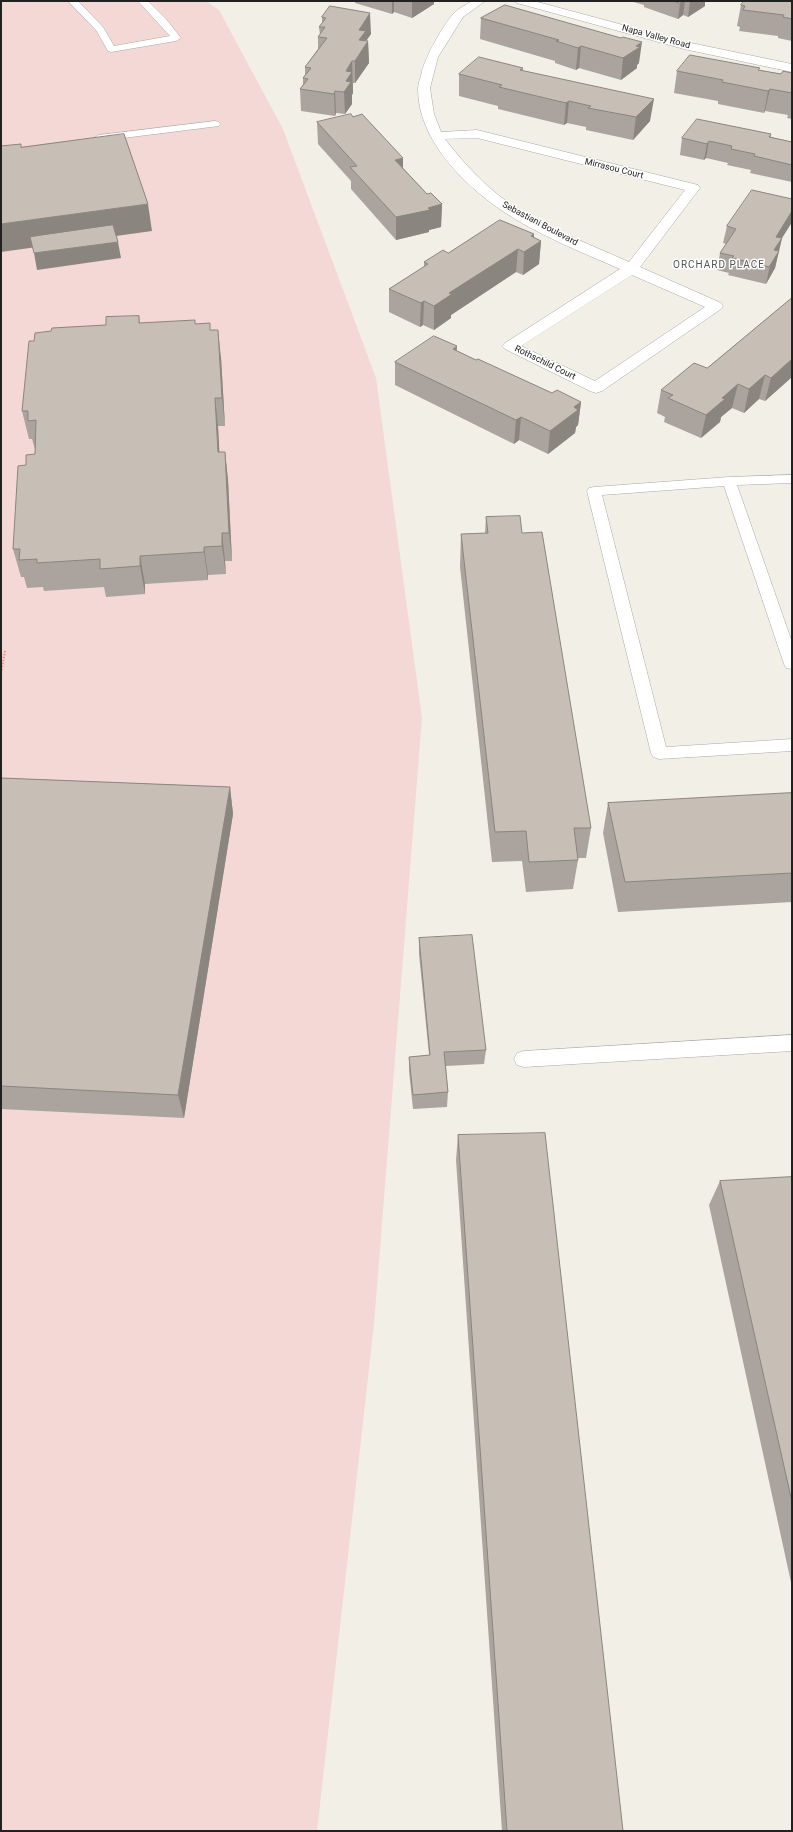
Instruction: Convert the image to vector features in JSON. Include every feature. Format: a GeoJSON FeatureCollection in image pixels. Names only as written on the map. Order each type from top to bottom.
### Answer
{"type":"FeatureCollection","features":[{"type":"Feature","properties":{"kind":"street","name":"Sebastiani Boulevard"},"geometry":{"type":"LineString","coordinates":[[479,1],[459,15],[432,57],[424,88],[428,114],[436,136],[455,161],[478,185],[506,207],[559,236],[631,269]]}},
{"type":"Feature","properties":{"kind":"street","name":"Napa Valley Road"},"geometry":{"type":"LineString","coordinates":[[521,1],[684,45],[792,68]]}},
{"type":"Feature","properties":{"kind":"street","name":"Mirrasou Court"},"geometry":{"type":"LineString","coordinates":[[436,136],[477,134],[692,188],[631,269]]}},
{"type":"Feature","properties":{"kind":"street","name":"Rothschild Court"},"geometry":{"type":"LineString","coordinates":[[631,269],[716,306],[596,388],[510,346],[524,338],[631,269]]}},
{"type":"Feature","properties":{"kind":"lane"},"geometry":{"type":"LineString","coordinates":[[73,1],[100,29],[111,49],[176,38],[163,20],[143,1]]}},
{"type":"Feature","properties":{"kind":"lane"},"geometry":{"type":"LineString","coordinates":[[92,139],[216,124]]}},
{"type":"Feature","properties":{"kind":"lane"},"geometry":{"type":"LineString","coordinates":[[792,479],[729,481],[594,491],[659,753],[792,745]]}},
{"type":"Feature","properties":{"kind":"lane"},"geometry":{"type":"LineString","coordinates":[[729,481],[792,664]]}},
{"type":"Feature","properties":{"kind":"lane"},"geometry":{"type":"LineString","coordinates":[[524,1058],[792,1043]]}},
{"type":"Feature","properties":{"kind":"path"},"geometry":{"type":"LineString","coordinates":[[1,673],[5,651]]}},
{"type":"Feature","properties":{"kind":"shaded area"},"geometry":{"type":"Polygon","coordinates":[[[1,1],[206,1],[219,10],[283,129],[376,378],[422,718],[374,1324],[317,1831],[1,1831],[1,1]]]}},
{"type":"Feature","properties":{"kind":"building"},"geometry":{"type":"Polygon","coordinates":[[[673,1],[684,1],[680,3],[673,1]]]}},
{"type":"Feature","properties":{"kind":"building"},"geometry":{"type":"Polygon","coordinates":[[[744,1],[792,1],[792,19],[783,17],[784,15],[743,10],[745,6],[741,5],[744,1]]]}},
{"type":"Feature","properties":{"kind":"building"},"geometry":{"type":"Polygon","coordinates":[[[505,5],[621,38],[623,37],[642,42],[636,46],[640,47],[623,58],[581,46],[578,48],[556,41],[559,40],[481,18],[505,5]]]}},
{"type":"Feature","properties":{"kind":"building"},"geometry":{"type":"Polygon","coordinates":[[[330,6],[370,13],[359,30],[366,31],[359,40],[368,41],[355,61],[352,61],[346,71],[352,72],[346,81],[351,82],[344,92],[335,91],[334,94],[300,89],[308,79],[303,78],[311,68],[305,67],[327,38],[318,37],[325,27],[319,27],[326,18],[322,17],[330,6]]]}},
{"type":"Feature","properties":{"kind":"building"},"geometry":{"type":"Polygon","coordinates":[[[690,55],[760,68],[758,70],[781,74],[783,71],[792,73],[792,93],[770,89],[768,91],[677,71],[690,55]]]}},
{"type":"Feature","properties":{"kind":"building"},"geometry":{"type":"Polygon","coordinates":[[[479,57],[523,68],[520,70],[654,99],[636,117],[588,108],[591,106],[569,101],[566,103],[499,87],[502,85],[459,74],[479,57]]]}},
{"type":"Feature","properties":{"kind":"building"},"geometry":{"type":"Polygon","coordinates":[[[351,114],[353,117],[362,114],[403,158],[395,160],[427,194],[431,193],[442,204],[428,208],[430,210],[396,217],[350,167],[357,166],[317,122],[351,114]]]}},
{"type":"Feature","properties":{"kind":"building"},"geometry":{"type":"Polygon","coordinates":[[[697,119],[771,134],[769,137],[792,142],[792,165],[754,156],[755,154],[731,149],[732,146],[709,141],[707,144],[682,138],[697,119]]]}},
{"type":"Feature","properties":{"kind":"building"},"geometry":{"type":"Polygon","coordinates":[[[124,134],[148,204],[1,224],[1,146],[21,144],[21,147],[124,134]]]}},
{"type":"Feature","properties":{"kind":"building"},"geometry":{"type":"Polygon","coordinates":[[[752,190],[792,199],[792,211],[776,237],[782,238],[774,250],[779,251],[769,267],[732,258],[734,256],[720,253],[736,229],[727,226],[752,190]]]}},
{"type":"Feature","properties":{"kind":"building"},"geometry":{"type":"Polygon","coordinates":[[[500,220],[534,234],[531,236],[541,241],[524,252],[518,249],[449,293],[452,294],[434,306],[424,301],[421,303],[389,289],[428,264],[424,262],[443,250],[448,253],[500,220]]]}},
{"type":"Feature","properties":{"kind":"building"},"geometry":{"type":"Polygon","coordinates":[[[113,225],[118,242],[34,253],[30,237],[113,225]]]}},
{"type":"Feature","properties":{"kind":"building"},"geometry":{"type":"Polygon","coordinates":[[[792,298],[792,359],[771,378],[765,375],[749,389],[738,384],[722,398],[725,399],[706,415],[668,398],[673,395],[661,390],[694,363],[707,368],[792,298]]]}},
{"type":"Feature","properties":{"kind":"building"},"geometry":{"type":"Polygon","coordinates":[[[139,316],[139,323],[195,320],[195,324],[210,323],[210,330],[218,330],[222,398],[215,398],[218,452],[225,452],[229,533],[222,533],[222,546],[204,547],[204,552],[140,556],[140,566],[100,569],[100,559],[37,563],[37,559],[19,560],[20,549],[13,549],[18,466],[26,465],[26,455],[35,454],[36,420],[28,421],[28,411],[22,411],[29,341],[34,341],[35,333],[51,331],[52,328],[106,325],[106,317],[139,316]]]}},
{"type":"Feature","properties":{"kind":"building"},"geometry":{"type":"Polygon","coordinates":[[[434,336],[457,346],[453,349],[476,360],[478,359],[552,393],[557,390],[581,402],[574,407],[578,410],[550,431],[521,417],[516,420],[395,362],[434,336]]]}},
{"type":"Feature","properties":{"kind":"building"},"geometry":{"type":"Polygon","coordinates":[[[520,516],[522,533],[542,532],[591,828],[574,828],[578,860],[529,862],[526,831],[495,832],[461,534],[488,533],[486,517],[520,516]]]}},
{"type":"Feature","properties":{"kind":"building"},"geometry":{"type":"Polygon","coordinates":[[[1,778],[230,787],[178,1095],[1,1086],[1,778]]]}},
{"type":"Feature","properties":{"kind":"building"},"geometry":{"type":"Polygon","coordinates":[[[792,793],[792,873],[625,882],[608,803],[792,793]]]}},
{"type":"Feature","properties":{"kind":"building"},"geometry":{"type":"Polygon","coordinates":[[[472,935],[486,1050],[444,1052],[448,1092],[413,1095],[409,1057],[430,1055],[419,938],[472,935]]]}},
{"type":"Feature","properties":{"kind":"building"},"geometry":{"type":"Polygon","coordinates":[[[545,1133],[623,1831],[507,1831],[458,1135],[545,1133]]]}},
{"type":"Feature","properties":{"kind":"building"},"geometry":{"type":"Polygon","coordinates":[[[792,1177],[792,1502],[720,1181],[792,1177]]]}},
{"type":"Feature","properties":{"kind":"district","name":"ORCHARD PLACE"},"geometry":{"type":"Point","coordinates":[719,265]}}]}
